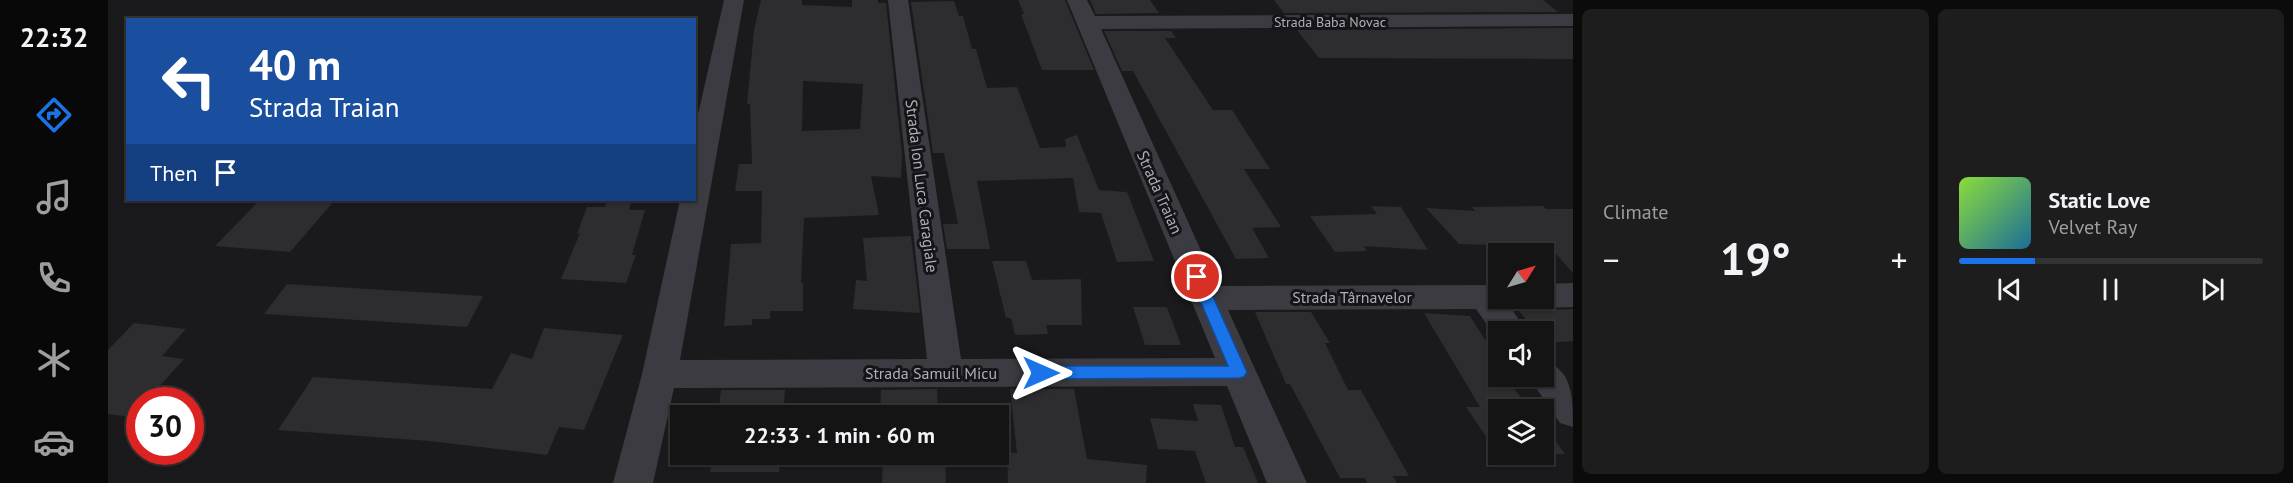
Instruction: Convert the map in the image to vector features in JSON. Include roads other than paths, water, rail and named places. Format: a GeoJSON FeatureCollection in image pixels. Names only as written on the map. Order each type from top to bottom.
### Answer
{"type":"FeatureCollection","features":[{"type":"Feature","properties":{"kind":"street"},"geometry":{"type":"LineString","coordinates":[[696,189],[734,0]]}},
{"type":"Feature","properties":{"kind":"street","name":"Strada Ion Luca Caragiale"},"geometry":{"type":"LineString","coordinates":[[898,0],[946,373]]}},
{"type":"Feature","properties":{"kind":"street","name":"Strada Baba Novac"},"geometry":{"type":"LineString","coordinates":[[1082,12],[1573,20]]}},
{"type":"Feature","properties":{"kind":"street","name":"Strada Traian"},"geometry":{"type":"LineString","coordinates":[[1082,12],[1287,483]]}},
{"type":"Feature","properties":{"kind":"street"},"geometry":{"type":"LineString","coordinates":[[633,483],[660,374],[694,201]]}},
{"type":"Feature","properties":{"kind":"street"},"geometry":{"type":"LineString","coordinates":[[1554,296],[1573,295]]}},
{"type":"Feature","properties":{"kind":"street","name":"Strada Târnavelor"},"geometry":{"type":"LineString","coordinates":[[1206,298],[1488,297]]}},
{"type":"Feature","properties":{"kind":"street","name":"Strada Samuil Micu"},"geometry":{"type":"LineString","coordinates":[[660,374],[1239,372]]}},
{"type":"Feature","properties":{"kind":"street"},"geometry":{"type":"LineString","coordinates":[[1554,387],[1573,412]]}}]}
